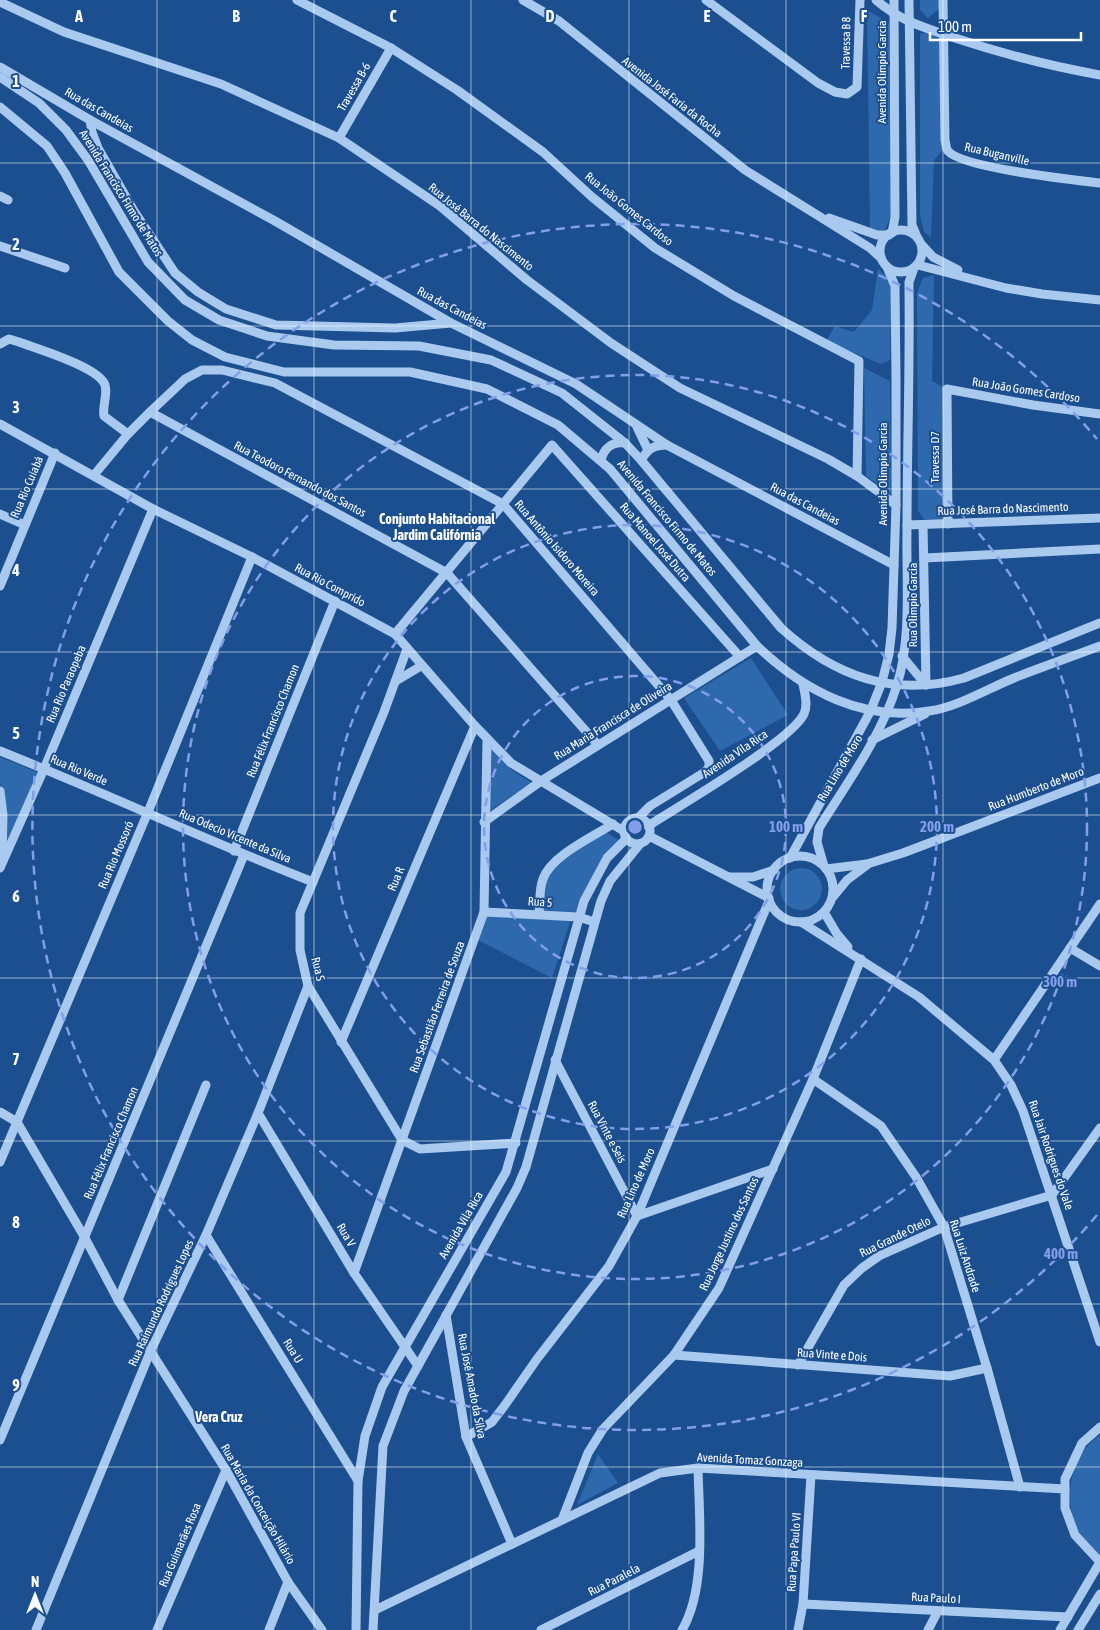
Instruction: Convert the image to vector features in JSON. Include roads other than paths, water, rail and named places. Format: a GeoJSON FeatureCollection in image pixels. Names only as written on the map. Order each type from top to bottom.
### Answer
{"type":"FeatureCollection","features":[{"type":"Feature","properties":{"kind":"street","name":"Rua João Gomes Cardoso"},"geometry":{"type":"LineString","coordinates":[[297,0],[391,48],[457,90],[543,152],[592,197],[655,248],[734,296],[859,361],[857,476]]}},
{"type":"Feature","properties":{"kind":"street","name":"Avenida José Faria da Rocha"},"geometry":{"type":"LineString","coordinates":[[523,0],[559,22],[745,170],[870,248],[881,258]]}},
{"type":"Feature","properties":{"kind":"street","name":"Travessa B 8"},"geometry":{"type":"LineString","coordinates":[[706,0],[818,83],[835,92],[847,94],[857,87],[860,0]]}},
{"type":"Feature","properties":{"kind":"street"},"geometry":{"type":"LineString","coordinates":[[876,0],[894,16],[909,23],[1000,54],[1100,75]]}},
{"type":"Feature","properties":{"kind":"street","name":"Avenida Olímpio Garcia"},"geometry":{"type":"LineString","coordinates":[[890,234],[895,217],[894,0]]}},
{"type":"Feature","properties":{"kind":"street"},"geometry":{"type":"LineString","coordinates":[[909,0],[912,218],[919,240],[921,258],[916,266]]}},
{"type":"Feature","properties":{"kind":"street"},"geometry":{"type":"LineString","coordinates":[[943,0],[943,34]]}},
{"type":"Feature","properties":{"kind":"street","name":"Rua José Barra do Nascimento"},"geometry":{"type":"LineString","coordinates":[[0,2],[64,32],[221,84],[339,138],[440,206],[527,280],[611,343],[680,388],[828,458],[857,476],[896,505]]}},
{"type":"Feature","properties":{"kind":"street","name":"Rua Buganville"},"geometry":{"type":"LineString","coordinates":[[943,34],[945,140],[948,151],[956,156],[1012,171],[1100,182]]}},
{"type":"Feature","properties":{"kind":"street","name":"Travessa B-6"},"geometry":{"type":"LineString","coordinates":[[339,138],[391,48]]}},
{"type":"Feature","properties":{"kind":"street","name":"Rua das Candeias"},"geometry":{"type":"LineString","coordinates":[[0,67],[90,120],[275,222],[451,323],[576,384],[637,427],[667,445],[894,565]]}},
{"type":"Feature","properties":{"kind":"street","name":"Avenida Francisco Firmo de Matos"},"geometry":{"type":"LineString","coordinates":[[0,77],[39,103],[66,130],[88,160],[148,262],[185,300],[219,320],[267,336],[334,345],[419,346],[491,360],[562,393],[624,443],[641,460],[776,621],[805,650],[827,663],[856,676],[882,682],[926,685],[964,678],[1100,623]]}},
{"type":"Feature","properties":{"kind":"street","name":"Avenida Francisco Firmo de Matos"},"geometry":{"type":"LineString","coordinates":[[0,107],[47,146],[65,173],[119,272],[168,321],[192,340],[225,356],[284,372],[410,372],[487,390],[558,425],[610,469],[758,646],[781,669],[803,684],[870,712],[887,714],[930,711],[1100,646]]}},
{"type":"Feature","properties":{"kind":"street"},"geometry":{"type":"LineString","coordinates":[[90,120],[98,148],[134,211],[175,273],[198,292],[226,309],[276,325],[395,328],[451,323]]}},
{"type":"Feature","properties":{"kind":"street","name":"Avenida José Faria da Rocha"},"geometry":{"type":"LineString","coordinates":[[808,210],[870,233],[890,234]]}},
{"type":"Feature","properties":{"kind":"street"},"geometry":{"type":"LineString","coordinates":[[978,280],[933,256],[919,240],[905,231],[890,234],[881,245],[881,258],[887,267],[900,272],[916,266],[978,280],[1042,294],[1100,300]]}},
{"type":"Feature","properties":{"kind":"street"},"geometry":{"type":"LineString","coordinates":[[0,246],[65,268]]}},
{"type":"Feature","properties":{"kind":"street","name":"Avenida Olímpio Garcia"},"geometry":{"type":"LineString","coordinates":[[898,684],[906,607],[910,379],[909,282],[916,266]]}},
{"type":"Feature","properties":{"kind":"street","name":"Avenida Olímpio Garcia"},"geometry":{"type":"LineString","coordinates":[[882,682],[892,628],[896,505],[895,286],[887,267]]}},
{"type":"Feature","properties":{"kind":"street"},"geometry":{"type":"LineString","coordinates":[[0,344],[9,339],[88,369],[104,382],[106,389],[104,416],[128,434]]}},
{"type":"Feature","properties":{"kind":"street","name":"Rua Antônio Isidoro Moreira"},"geometry":{"type":"LineString","coordinates":[[94,475],[128,434],[185,379],[202,370],[222,370],[275,383],[503,504],[671,700],[708,761],[709,767],[705,772],[650,806],[638,818]]}},
{"type":"Feature","properties":{"kind":"street","name":"Rua João Gomes Cardoso"},"geometry":{"type":"LineString","coordinates":[[947,390],[1033,406],[1100,414]]}},
{"type":"Feature","properties":{"kind":"street","name":"Travessa D7"},"geometry":{"type":"LineString","coordinates":[[947,390],[948,524]]}},
{"type":"Feature","properties":{"kind":"street","name":"Rua Teodoro Fernando dos Santos"},"geometry":{"type":"LineString","coordinates":[[150,412],[447,573],[598,745]]}},
{"type":"Feature","properties":{"kind":"street","name":"Rua Rio Comprido"},"geometry":{"type":"LineString","coordinates":[[0,424],[153,509],[252,557],[395,634],[421,666],[511,763],[611,822],[624,827]]}},
{"type":"Feature","properties":{"kind":"street"},"geometry":{"type":"LineString","coordinates":[[637,427],[648,450]]}},
{"type":"Feature","properties":{"kind":"street"},"geometry":{"type":"LineString","coordinates":[[601,461],[608,448],[619,442],[624,443]]}},
{"type":"Feature","properties":{"kind":"street","name":"Rua Manoel José Dutra"},"geometry":{"type":"LineString","coordinates":[[503,504],[552,444],[740,657]]}},
{"type":"Feature","properties":{"kind":"street"},"geometry":{"type":"LineString","coordinates":[[641,460],[648,450],[658,445],[667,445]]}},
{"type":"Feature","properties":{"kind":"street","name":"Rua Rio Cuiabá"},"geometry":{"type":"LineString","coordinates":[[0,586],[55,453]]}},
{"type":"Feature","properties":{"kind":"street"},"geometry":{"type":"LineString","coordinates":[[395,634],[503,504]]}},
{"type":"Feature","properties":{"kind":"street","name":"Rua Rio Paraopeba"},"geometry":{"type":"LineString","coordinates":[[1,866],[44,769],[153,509]]}},
{"type":"Feature","properties":{"kind":"street"},"geometry":{"type":"LineString","coordinates":[[0,514],[25,525]]}},
{"type":"Feature","properties":{"kind":"street","name":"Rua José Barra do Nascimento"},"geometry":{"type":"LineString","coordinates":[[907,524],[1100,518]]}},
{"type":"Feature","properties":{"kind":"street","name":"Rua Olimpio Garcia"},"geometry":{"type":"LineString","coordinates":[[923,524],[926,685]]}},
{"type":"Feature","properties":{"kind":"street"},"geometry":{"type":"LineString","coordinates":[[925,558],[1100,549]]}},
{"type":"Feature","properties":{"kind":"street","name":"Rua Rio Mossoró"},"geometry":{"type":"LineString","coordinates":[[0,1162],[148,812],[252,557]]}},
{"type":"Feature","properties":{"kind":"street","name":"Rua Félix Francisco Chamon"},"geometry":{"type":"LineString","coordinates":[[234,851],[335,602]]}},
{"type":"Feature","properties":{"kind":"street","name":"Rua Maria Francisca de Oliveira"},"geometry":{"type":"LineString","coordinates":[[484,822],[541,781],[758,646]]}},
{"type":"Feature","properties":{"kind":"street","name":"Rua S"},"geometry":{"type":"LineString","coordinates":[[402,1140],[308,986],[300,950],[300,913],[396,681],[407,649]]}},
{"type":"Feature","properties":{"kind":"street"},"geometry":{"type":"LineString","coordinates":[[902,656],[926,685]]}},
{"type":"Feature","properties":{"kind":"street"},"geometry":{"type":"LineString","coordinates":[[396,681],[421,666]]}},
{"type":"Feature","properties":{"kind":"street","name":"Rua Lino de Moro"},"geometry":{"type":"LineString","coordinates":[[790,858],[870,712],[882,682]]}},
{"type":"Feature","properties":{"kind":"street","name":"Avenida Vila Rica"},"geometry":{"type":"LineString","coordinates":[[648,826],[739,768],[793,729],[805,712],[806,699],[803,684]]}},
{"type":"Feature","properties":{"kind":"street","name":"Rua Lino de Moro"},"geometry":{"type":"LineString","coordinates":[[825,868],[817,842],[819,828],[887,714],[898,684]]}},
{"type":"Feature","properties":{"kind":"street"},"geometry":{"type":"LineString","coordinates":[[871,741],[930,711]]}},
{"type":"Feature","properties":{"kind":"street","name":"Rua R"},"geometry":{"type":"LineString","coordinates":[[341,1042],[475,726]]}},
{"type":"Feature","properties":{"kind":"street","name":"Rua Sebastião Ferreira de Souza"},"geometry":{"type":"LineString","coordinates":[[354,1273],[484,912],[486,738]]}},
{"type":"Feature","properties":{"kind":"street","name":"Rua Rio Verde"},"geometry":{"type":"LineString","coordinates":[[0,751],[148,812]]}},
{"type":"Feature","properties":{"kind":"street","name":"Rua Humberto de Moro"},"geometry":{"type":"LineString","coordinates":[[825,868],[867,864],[1100,778]]}},
{"type":"Feature","properties":{"kind":"street"},"geometry":{"type":"LineString","coordinates":[[0,790],[3,815],[1,866]]}},
{"type":"Feature","properties":{"kind":"street","name":"Rua Odecio Vicente da Silva"},"geometry":{"type":"LineString","coordinates":[[148,812],[234,851],[313,882]]}},
{"type":"Feature","properties":{"kind":"street"},"geometry":{"type":"LineString","coordinates":[[640,844],[635,844],[626,839],[624,827],[638,818],[648,826],[649,836]]}},
{"type":"Feature","properties":{"kind":"street"},"geometry":{"type":"LineString","coordinates":[[539,914],[542,880],[548,868],[559,858],[611,822]]}},
{"type":"Feature","properties":{"kind":"street"},"geometry":{"type":"LineString","coordinates":[[372,1630],[375,1610],[383,1446],[394,1415],[418,1366],[518,1188],[526,1167],[594,922],[610,882],[640,844],[649,836]]}},
{"type":"Feature","properties":{"kind":"street"},"geometry":{"type":"LineString","coordinates":[[649,836],[769,900],[783,917],[800,922],[809,921],[824,912],[832,898],[833,883],[825,868],[807,857],[790,858],[782,862],[774,870],[767,888],[769,900]]}},
{"type":"Feature","properties":{"kind":"street","name":"Avenida Vila Rica"},"geometry":{"type":"LineString","coordinates":[[356,1630],[358,1481],[365,1436],[382,1387],[506,1172],[516,1143],[584,901],[600,869],[626,839]]}},
{"type":"Feature","properties":{"kind":"street","name":"Rua Félix Francisco Chamon"},"geometry":{"type":"LineString","coordinates":[[0,1440],[244,855]]}},
{"type":"Feature","properties":{"kind":"street","name":"Rua Humberto de Moro"},"geometry":{"type":"LineString","coordinates":[[832,898],[847,880],[867,864]]}},
{"type":"Feature","properties":{"kind":"street"},"geometry":{"type":"LineString","coordinates":[[726,877],[754,877],[774,870]]}},
{"type":"Feature","properties":{"kind":"street","name":"Rua Lino de Moro"},"geometry":{"type":"LineString","coordinates":[[466,1436],[492,1422],[506,1405],[537,1359],[609,1266],[637,1216],[769,900]]}},
{"type":"Feature","properties":{"kind":"street"},"geometry":{"type":"LineString","coordinates":[[994,1060],[1100,904]]}},
{"type":"Feature","properties":{"kind":"street","name":"Rua 5"},"geometry":{"type":"LineString","coordinates":[[484,912],[579,917],[594,922]]}},
{"type":"Feature","properties":{"kind":"street","name":"Rua Jair Rodrigues do Vale"},"geometry":{"type":"LineString","coordinates":[[824,912],[837,934],[858,957]]}},
{"type":"Feature","properties":{"kind":"street","name":"Rua Jair Rodrigues do Vale"},"geometry":{"type":"LineString","coordinates":[[800,922],[919,997],[994,1060],[1011,1086],[1023,1111],[1100,1342]]}},
{"type":"Feature","properties":{"kind":"street"},"geometry":{"type":"LineString","coordinates":[[1070,948],[1100,966]]}},
{"type":"Feature","properties":{"kind":"street","name":"Rua Jorge Justino dos Santos"},"geometry":{"type":"LineString","coordinates":[[562,1520],[588,1453],[603,1429],[674,1355],[719,1288],[813,1079],[858,957]]}},
{"type":"Feature","properties":{"kind":"street","name":"Rua Raimundo Rodrigues Lopes"},"geometry":{"type":"LineString","coordinates":[[36,1630],[151,1350],[206,1235],[258,1113],[308,986]]}},
{"type":"Feature","properties":{"kind":"street","name":"Rua Vinte e Seis"},"geometry":{"type":"LineString","coordinates":[[555,1060],[637,1216]]}},
{"type":"Feature","properties":{"kind":"street","name":"Rua Luiz Andrade"},"geometry":{"type":"LineString","coordinates":[[813,1079],[881,1126],[916,1177],[944,1227],[988,1368],[1020,1488]]}},
{"type":"Feature","properties":{"kind":"street"},"geometry":{"type":"LineString","coordinates":[[118,1300],[206,1085]]}},
{"type":"Feature","properties":{"kind":"street","name":"Rua Maria da Conceição Hilário"},"geometry":{"type":"LineString","coordinates":[[0,1112],[17,1122],[85,1238],[118,1300],[226,1470],[288,1582],[322,1630]]}},
{"type":"Feature","properties":{"kind":"street","name":"Rua V"},"geometry":{"type":"LineString","coordinates":[[258,1113],[354,1273],[418,1366]]}},
{"type":"Feature","properties":{"kind":"street"},"geometry":{"type":"LineString","coordinates":[[1052,1195],[1100,1128]]}},
{"type":"Feature","properties":{"kind":"street"},"geometry":{"type":"LineString","coordinates":[[402,1140],[420,1148],[516,1143]]}},
{"type":"Feature","properties":{"kind":"street"},"geometry":{"type":"LineString","coordinates":[[637,1216],[773,1169]]}},
{"type":"Feature","properties":{"kind":"street","name":"Rua Grande Otelo"},"geometry":{"type":"LineString","coordinates":[[798,1365],[844,1285],[862,1268],[879,1256],[944,1227],[1052,1195]]}},
{"type":"Feature","properties":{"kind":"street","name":"Rua U"},"geometry":{"type":"LineString","coordinates":[[206,1235],[358,1481]]}},
{"type":"Feature","properties":{"kind":"street","name":"Rua José Amado da Silva"},"geometry":{"type":"LineString","coordinates":[[446,1315],[466,1436],[512,1544]]}},
{"type":"Feature","properties":{"kind":"street","name":"Rua Vinte e Dois"},"geometry":{"type":"LineString","coordinates":[[674,1355],[950,1376],[988,1368]]}},
{"type":"Feature","properties":{"kind":"street"},"geometry":{"type":"LineString","coordinates":[[1060,1630],[1100,1562],[1075,1535],[1065,1508],[1065,1479],[1082,1443],[1100,1427]]}},
{"type":"Feature","properties":{"kind":"street"},"geometry":{"type":"LineString","coordinates":[[682,1630],[695,1594],[699,1551],[698,1468]]}},
{"type":"Feature","properties":{"kind":"street","name":"Avenida Tomaz Gonzaga"},"geometry":{"type":"LineString","coordinates":[[375,1610],[660,1473],[698,1468],[1020,1488],[1065,1489]]}},
{"type":"Feature","properties":{"kind":"street","name":"Rua Guimarães Rosa"},"geometry":{"type":"LineString","coordinates":[[157,1630],[226,1470]]}},
{"type":"Feature","properties":{"kind":"street","name":"Rua Papa Paulo VI"},"geometry":{"type":"LineString","coordinates":[[798,1630],[803,1604],[811,1475]]}},
{"type":"Feature","properties":{"kind":"street","name":"Rua Paralela"},"geometry":{"type":"LineString","coordinates":[[541,1630],[556,1626],[699,1551]]}},
{"type":"Feature","properties":{"kind":"street"},"geometry":{"type":"LineString","coordinates":[[269,1630],[288,1582]]}},
{"type":"Feature","properties":{"kind":"street"},"geometry":{"type":"LineString","coordinates":[[1080,1629],[1100,1594]]}},
{"type":"Feature","properties":{"kind":"street","name":"Rua Paulo I"},"geometry":{"type":"LineString","coordinates":[[803,1604],[1068,1616]]}},
{"type":"Feature","properties":{"kind":"street"},"geometry":{"type":"LineString","coordinates":[[928,1630],[938,1611]]}},
{"type":"Feature","properties":{"kind":"district","name":"Conjunto Habitacional Jardim Califórnia"},"geometry":{"type":"Point","coordinates":[437,528]}},
{"type":"Feature","properties":{"kind":"district","name":"Vera Cruz"},"geometry":{"type":"Point","coordinates":[219,1417]}}]}
